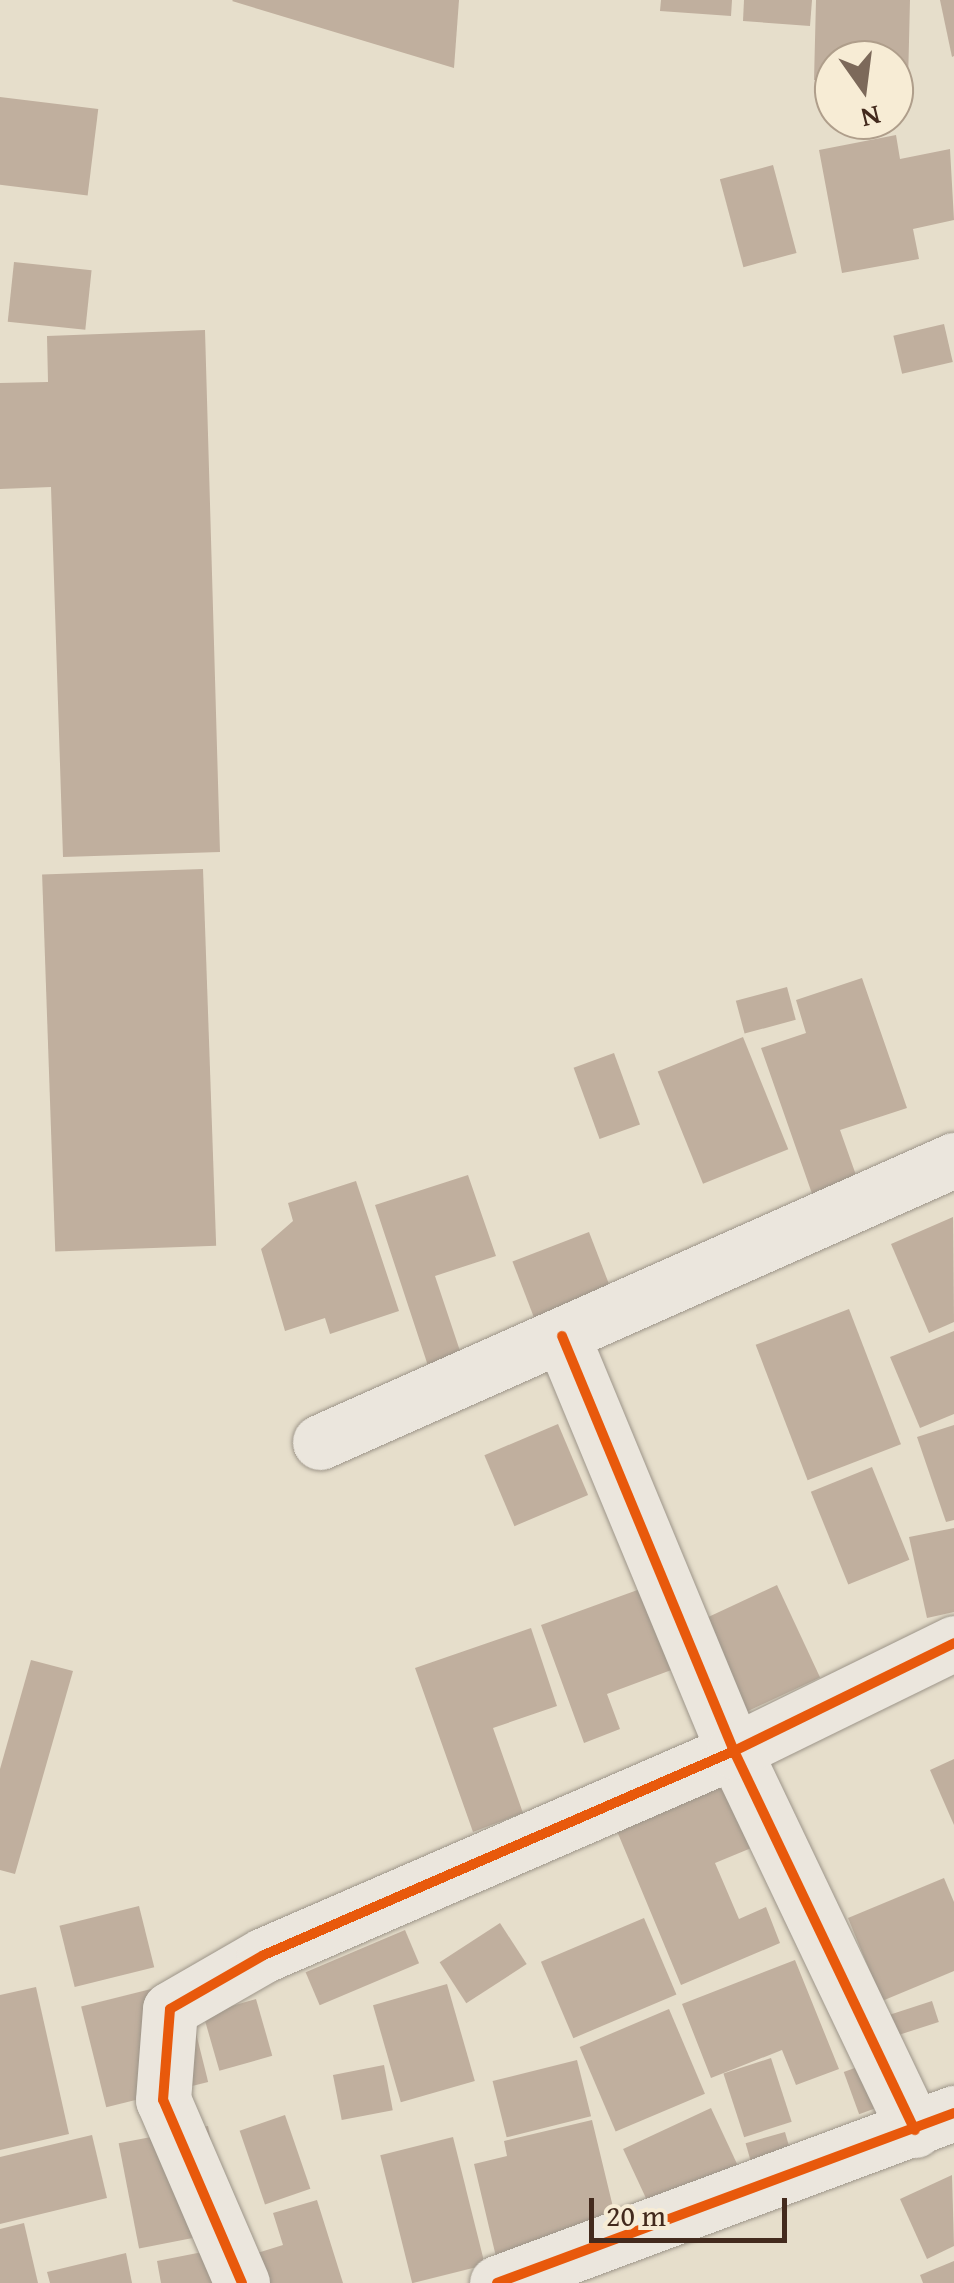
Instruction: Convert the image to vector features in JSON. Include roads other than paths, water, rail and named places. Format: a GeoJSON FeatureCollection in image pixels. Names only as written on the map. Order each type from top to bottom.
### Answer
{"type":"FeatureCollection","features":[{"type":"Feature","properties":{"kind":"street"},"geometry":{"type":"LineString","coordinates":[[320,1442],[954,1160]]}},
{"type":"Feature","properties":{"kind":"street"},"geometry":{"type":"LineString","coordinates":[[498,2283],[934,2122],[734,1751],[562,1336]]}},
{"type":"Feature","properties":{"kind":"street"},"geometry":{"type":"LineString","coordinates":[[242,2283],[163,2100],[170,2009],[264,1955],[734,1751],[954,1644]]}}]}
